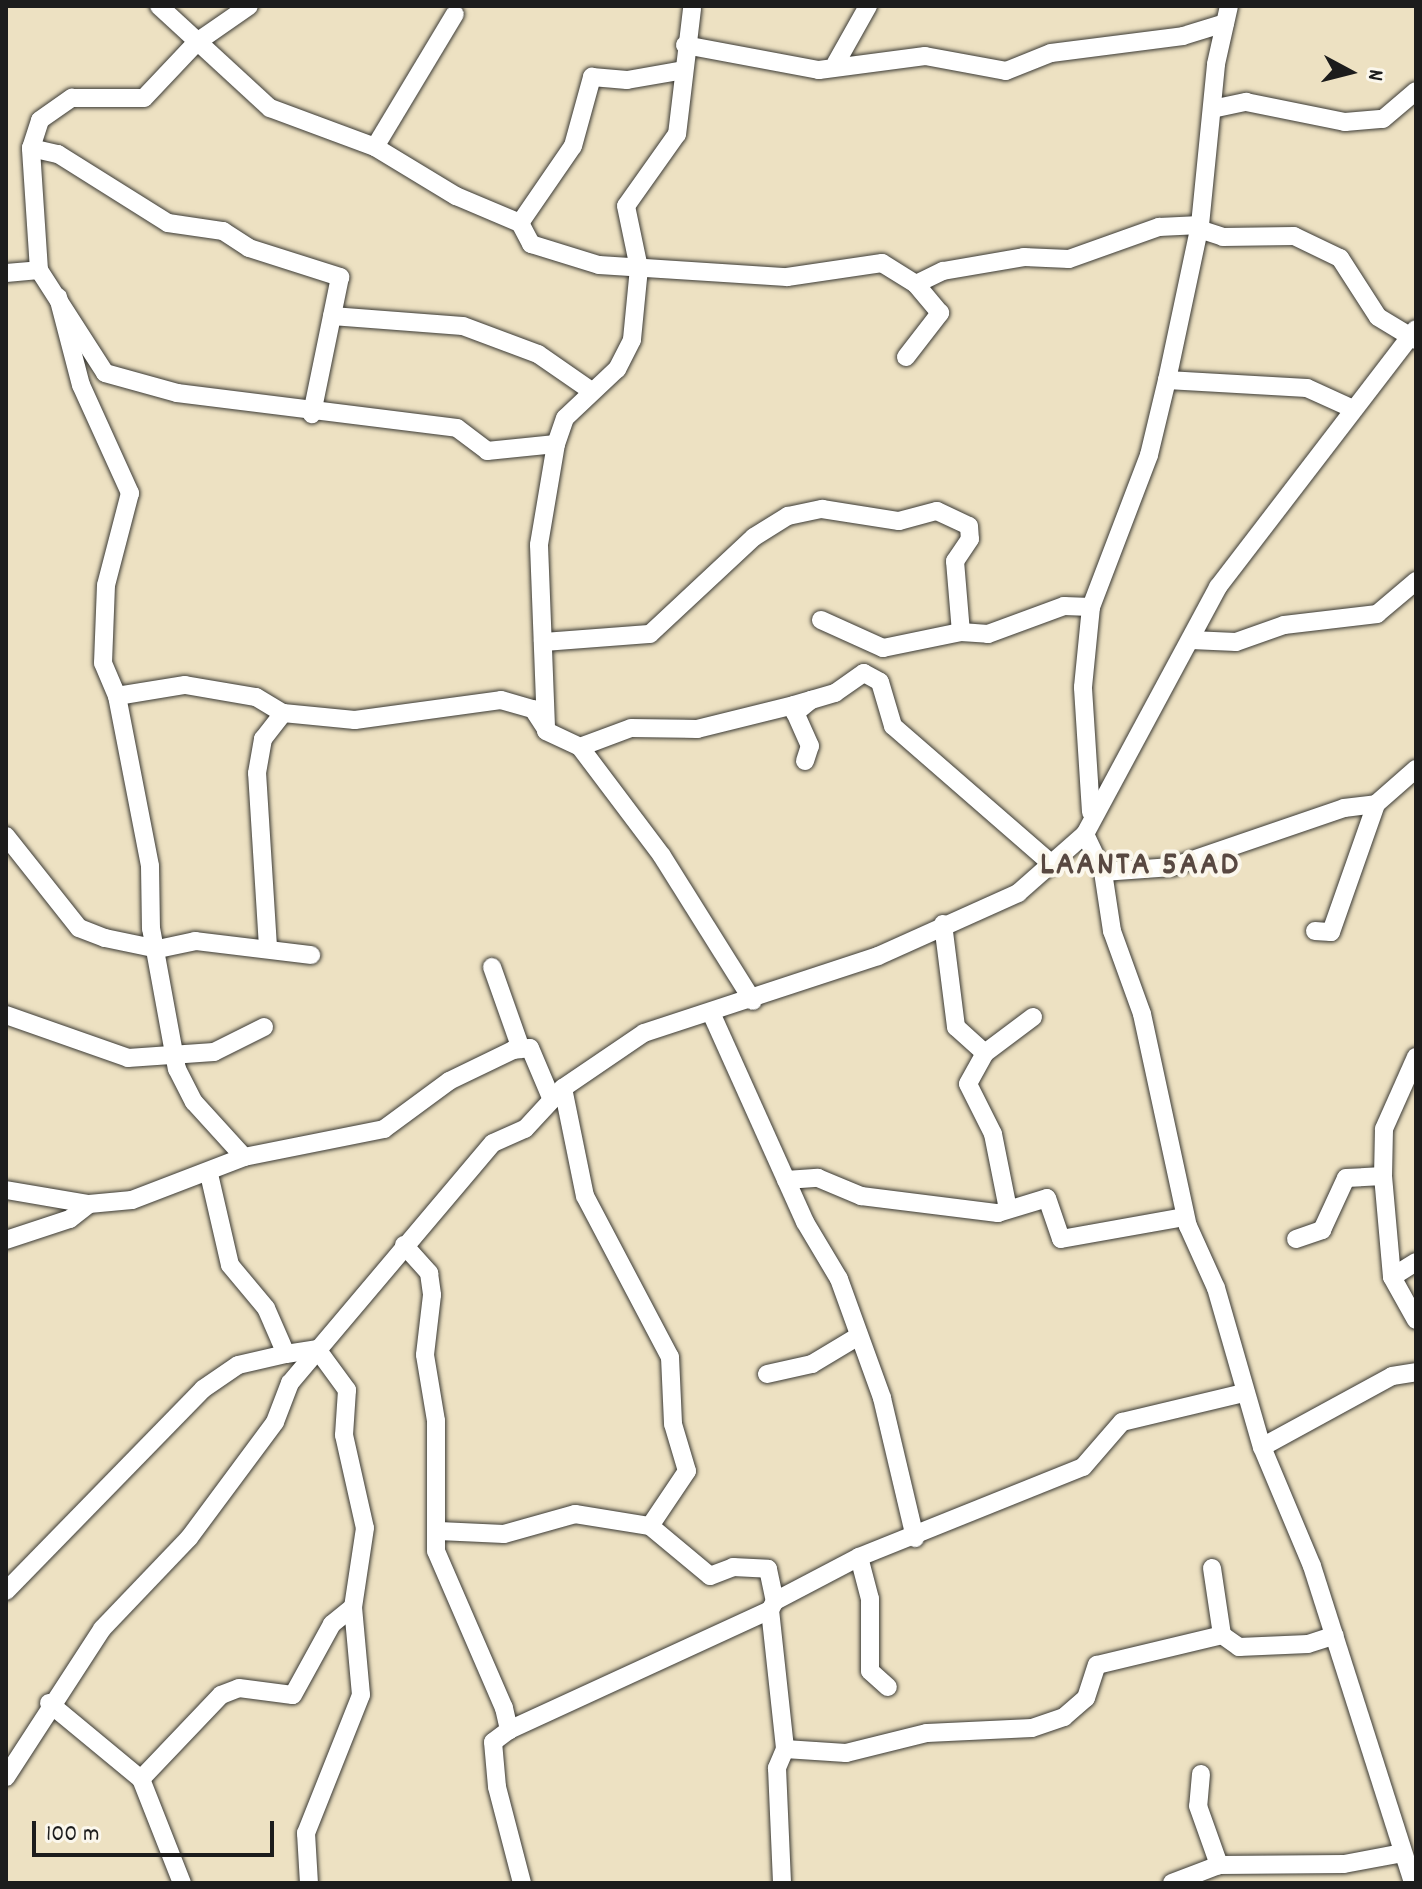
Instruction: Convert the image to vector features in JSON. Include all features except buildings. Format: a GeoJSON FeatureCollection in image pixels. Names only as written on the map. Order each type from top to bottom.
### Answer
{"type":"FeatureCollection","features":[{"type":"Feature","properties":{"kind":"street"},"geometry":{"type":"LineString","coordinates":[[159,6],[270,108],[375,147],[456,196],[520,223],[531,244],[639,268],[787,277],[882,263],[916,284],[940,313],[906,357]]}},
{"type":"Feature","properties":{"kind":"street"},"geometry":{"type":"LineString","coordinates":[[249,6],[197,42],[144,98],[72,98],[40,120],[31,148],[39,270],[105,373],[177,393],[312,414],[457,428],[487,451],[556,444]]}},
{"type":"Feature","properties":{"kind":"street"},"geometry":{"type":"LineString","coordinates":[[836,63],[868,6]]}},
{"type":"Feature","properties":{"kind":"street"},"geometry":{"type":"LineString","coordinates":[[546,731],[539,545],[556,444],[565,418],[590,390],[617,369],[632,340],[639,268],[626,206],[677,134],[679,71],[692,9]]}},
{"type":"Feature","properties":{"kind":"street"},"geometry":{"type":"LineString","coordinates":[[375,147],[455,14]]}},
{"type":"Feature","properties":{"kind":"street"},"geometry":{"type":"LineString","coordinates":[[685,45],[770,66],[819,70],[836,63],[925,56],[1006,71],[1051,53],[1183,36],[1227,15]]}},
{"type":"Feature","properties":{"kind":"street"},"geometry":{"type":"LineString","coordinates":[[1091,814],[1083,687],[1091,607],[1149,455],[1167,380],[1199,227],[1212,109],[1227,15]]}},
{"type":"Feature","properties":{"kind":"street"},"geometry":{"type":"LineString","coordinates":[[520,223],[573,146],[592,77],[627,80],[679,71]]}},
{"type":"Feature","properties":{"kind":"street"},"geometry":{"type":"LineString","coordinates":[[1212,109],[1246,102],[1345,122],[1383,119],[1416,91]]}},
{"type":"Feature","properties":{"kind":"street"},"geometry":{"type":"LineString","coordinates":[[31,148],[58,154],[168,223],[223,231],[249,248],[340,277],[312,414]]}},
{"type":"Feature","properties":{"kind":"street"},"geometry":{"type":"LineString","coordinates":[[6,1777],[49,1703],[102,1629],[189,1538],[275,1422],[290,1383],[317,1349],[374,1291],[404,1245],[493,1143],[525,1129],[558,1094],[644,1033],[712,1015],[878,956],[943,924],[1018,893],[1085,834],[1091,814],[1218,587],[1268,530],[1351,408],[1414,335],[1378,317],[1356,276],[1328,253],[1294,236],[1223,237],[1199,227],[1159,227],[1069,259],[1024,257],[943,271],[916,284]]}},
{"type":"Feature","properties":{"kind":"street"},"geometry":{"type":"LineString","coordinates":[[6,273],[39,270]]}},
{"type":"Feature","properties":{"kind":"street"},"geometry":{"type":"LineString","coordinates":[[58,297],[81,385],[130,493],[106,585],[103,663],[117,696],[176,1056],[194,1102],[244,1157]]}},
{"type":"Feature","properties":{"kind":"street"},"geometry":{"type":"LineString","coordinates":[[332,316],[463,326],[538,354],[590,390]]}},
{"type":"Feature","properties":{"kind":"street"},"geometry":{"type":"LineString","coordinates":[[1167,380],[1307,388],[1351,408]]}},
{"type":"Feature","properties":{"kind":"street"},"geometry":{"type":"LineString","coordinates":[[543,642],[650,634],[754,537],[788,516],[822,509],[899,521],[937,511],[969,526],[970,539],[955,561],[961,632]]}},
{"type":"Feature","properties":{"kind":"street"},"geometry":{"type":"LineString","coordinates":[[1191,640],[1236,642],[1284,625],[1377,614],[1416,581]]}},
{"type":"Feature","properties":{"kind":"street"},"geometry":{"type":"LineString","coordinates":[[821,620],[883,648],[961,632],[988,634],[1064,606],[1091,607]]}},
{"type":"Feature","properties":{"kind":"street"},"geometry":{"type":"LineString","coordinates":[[870,676],[883,648]]}},
{"type":"Feature","properties":{"kind":"street"},"geometry":{"type":"LineString","coordinates":[[805,761],[810,746],[795,713],[813,699],[864,673],[880,682],[893,726],[1053,865]]}},
{"type":"Feature","properties":{"kind":"street"},"geometry":{"type":"LineString","coordinates":[[117,696],[185,685],[256,697],[283,713],[355,720],[501,700],[533,709],[546,731],[580,747],[662,856],[753,1001]]}},
{"type":"Feature","properties":{"kind":"street"},"geometry":{"type":"LineString","coordinates":[[580,747],[631,728],[697,729],[813,699]]}},
{"type":"Feature","properties":{"kind":"street"},"geometry":{"type":"LineString","coordinates":[[268,947],[257,773],[263,739],[283,713]]}},
{"type":"Feature","properties":{"kind":"street"},"geometry":{"type":"LineString","coordinates":[[1315,931],[1331,932],[1376,804],[1416,769]]}},
{"type":"Feature","properties":{"kind":"street"},"geometry":{"type":"LineString","coordinates":[[1103,872],[1186,864],[1344,808],[1376,804]]}},
{"type":"Feature","properties":{"kind":"street"},"geometry":{"type":"LineString","coordinates":[[1085,834],[1103,872],[1185,1217],[1216,1288],[1262,1447],[1335,1635],[1413,1883]]}},
{"type":"Feature","properties":{"kind":"street"},"geometry":{"type":"LineString","coordinates":[[6,836],[79,928],[158,949],[195,941],[268,947],[311,955]]}},
{"type":"Feature","properties":{"kind":"street"},"geometry":{"type":"LineString","coordinates":[[943,924],[956,1027],[985,1053]]}},
{"type":"Feature","properties":{"kind":"street"},"geometry":{"type":"LineString","coordinates":[[492,967],[521,1049]]}},
{"type":"Feature","properties":{"kind":"street"},"geometry":{"type":"LineString","coordinates":[[6,1015],[128,1058],[214,1052],[264,1027]]}},
{"type":"Feature","properties":{"kind":"street"},"geometry":{"type":"LineString","coordinates":[[712,1015],[786,1180],[839,1279],[857,1337],[882,1398],[915,1538]]}},
{"type":"Feature","properties":{"kind":"street"},"geometry":{"type":"LineString","coordinates":[[1008,1209],[993,1134],[968,1084],[985,1053],[1033,1017]]}},
{"type":"Feature","properties":{"kind":"street"},"geometry":{"type":"LineString","coordinates":[[6,1190],[89,1204],[132,1200],[209,1174],[244,1157],[384,1129],[449,1081],[521,1049],[530,1048],[558,1094],[585,1196],[670,1357],[673,1424],[687,1471],[650,1526]]}},
{"type":"Feature","properties":{"kind":"street"},"geometry":{"type":"LineString","coordinates":[[1416,1057],[1384,1129],[1383,1176],[1392,1277],[1416,1320]]}},
{"type":"Feature","properties":{"kind":"street"},"geometry":{"type":"LineString","coordinates":[[209,1174],[230,1265],[266,1308],[286,1354]]}},
{"type":"Feature","properties":{"kind":"street"},"geometry":{"type":"LineString","coordinates":[[1296,1239],[1322,1230],[1346,1178],[1383,1176]]}},
{"type":"Feature","properties":{"kind":"street"},"geometry":{"type":"LineString","coordinates":[[786,1180],[818,1178],[861,1196],[1008,1209],[1047,1198],[1061,1239],[1185,1217]]}},
{"type":"Feature","properties":{"kind":"street"},"geometry":{"type":"LineString","coordinates":[[6,1240],[70,1219],[89,1204]]}},
{"type":"Feature","properties":{"kind":"street"},"geometry":{"type":"LineString","coordinates":[[404,1245],[429,1273],[432,1295],[425,1355],[436,1421],[439,1531],[436,1551],[494,1671],[509,1730]]}},
{"type":"Feature","properties":{"kind":"street"},"geometry":{"type":"LineString","coordinates":[[1392,1277],[1416,1262]]}},
{"type":"Feature","properties":{"kind":"street"},"geometry":{"type":"LineString","coordinates":[[767,1374],[812,1364],[857,1337]]}},
{"type":"Feature","properties":{"kind":"street"},"geometry":{"type":"LineString","coordinates":[[6,1591],[203,1389],[238,1365],[317,1349]]}},
{"type":"Feature","properties":{"kind":"street"},"geometry":{"type":"LineString","coordinates":[[309,1883],[306,1833],[361,1695],[353,1607],[365,1528],[344,1435],[347,1390],[317,1349]]}},
{"type":"Feature","properties":{"kind":"street"},"geometry":{"type":"LineString","coordinates":[[1262,1447],[1392,1376],[1416,1372]]}},
{"type":"Feature","properties":{"kind":"street"},"geometry":{"type":"LineString","coordinates":[[522,1883],[507,1845],[493,1742],[509,1730],[772,1606],[859,1557],[915,1538],[1083,1467],[1122,1422],[1244,1393]]}},
{"type":"Feature","properties":{"kind":"street"},"geometry":{"type":"LineString","coordinates":[[439,1531],[504,1534],[575,1514],[650,1526],[710,1576],[733,1567],[768,1569],[785,1749],[777,1768],[782,1883]]}},
{"type":"Feature","properties":{"kind":"street"},"geometry":{"type":"LineString","coordinates":[[859,1557],[870,1599],[870,1671],[888,1687]]}},
{"type":"Feature","properties":{"kind":"street"},"geometry":{"type":"LineString","coordinates":[[1212,1568],[1222,1635],[1239,1647],[1308,1644],[1335,1635]]}},
{"type":"Feature","properties":{"kind":"street"},"geometry":{"type":"LineString","coordinates":[[141,1779],[221,1695],[239,1688],[293,1695],[332,1624],[353,1607]]}},
{"type":"Feature","properties":{"kind":"street"},"geometry":{"type":"LineString","coordinates":[[785,1749],[846,1753],[927,1733],[1032,1728],[1064,1717],[1086,1698],[1097,1665],[1222,1635]]}},
{"type":"Feature","properties":{"kind":"street"},"geometry":{"type":"LineString","coordinates":[[49,1703],[141,1779],[182,1883]]}},
{"type":"Feature","properties":{"kind":"street"},"geometry":{"type":"LineString","coordinates":[[1201,1774],[1198,1806],[1219,1865]]}},
{"type":"Feature","properties":{"kind":"street"},"geometry":{"type":"LineString","coordinates":[[1172,1883],[1219,1865],[1344,1864],[1402,1853]]}},
{"type":"Feature","properties":{"kind":"district","name":"LAANTA 5AAD"},"geometry":{"type":"Point","coordinates":[1140,867]}}]}
